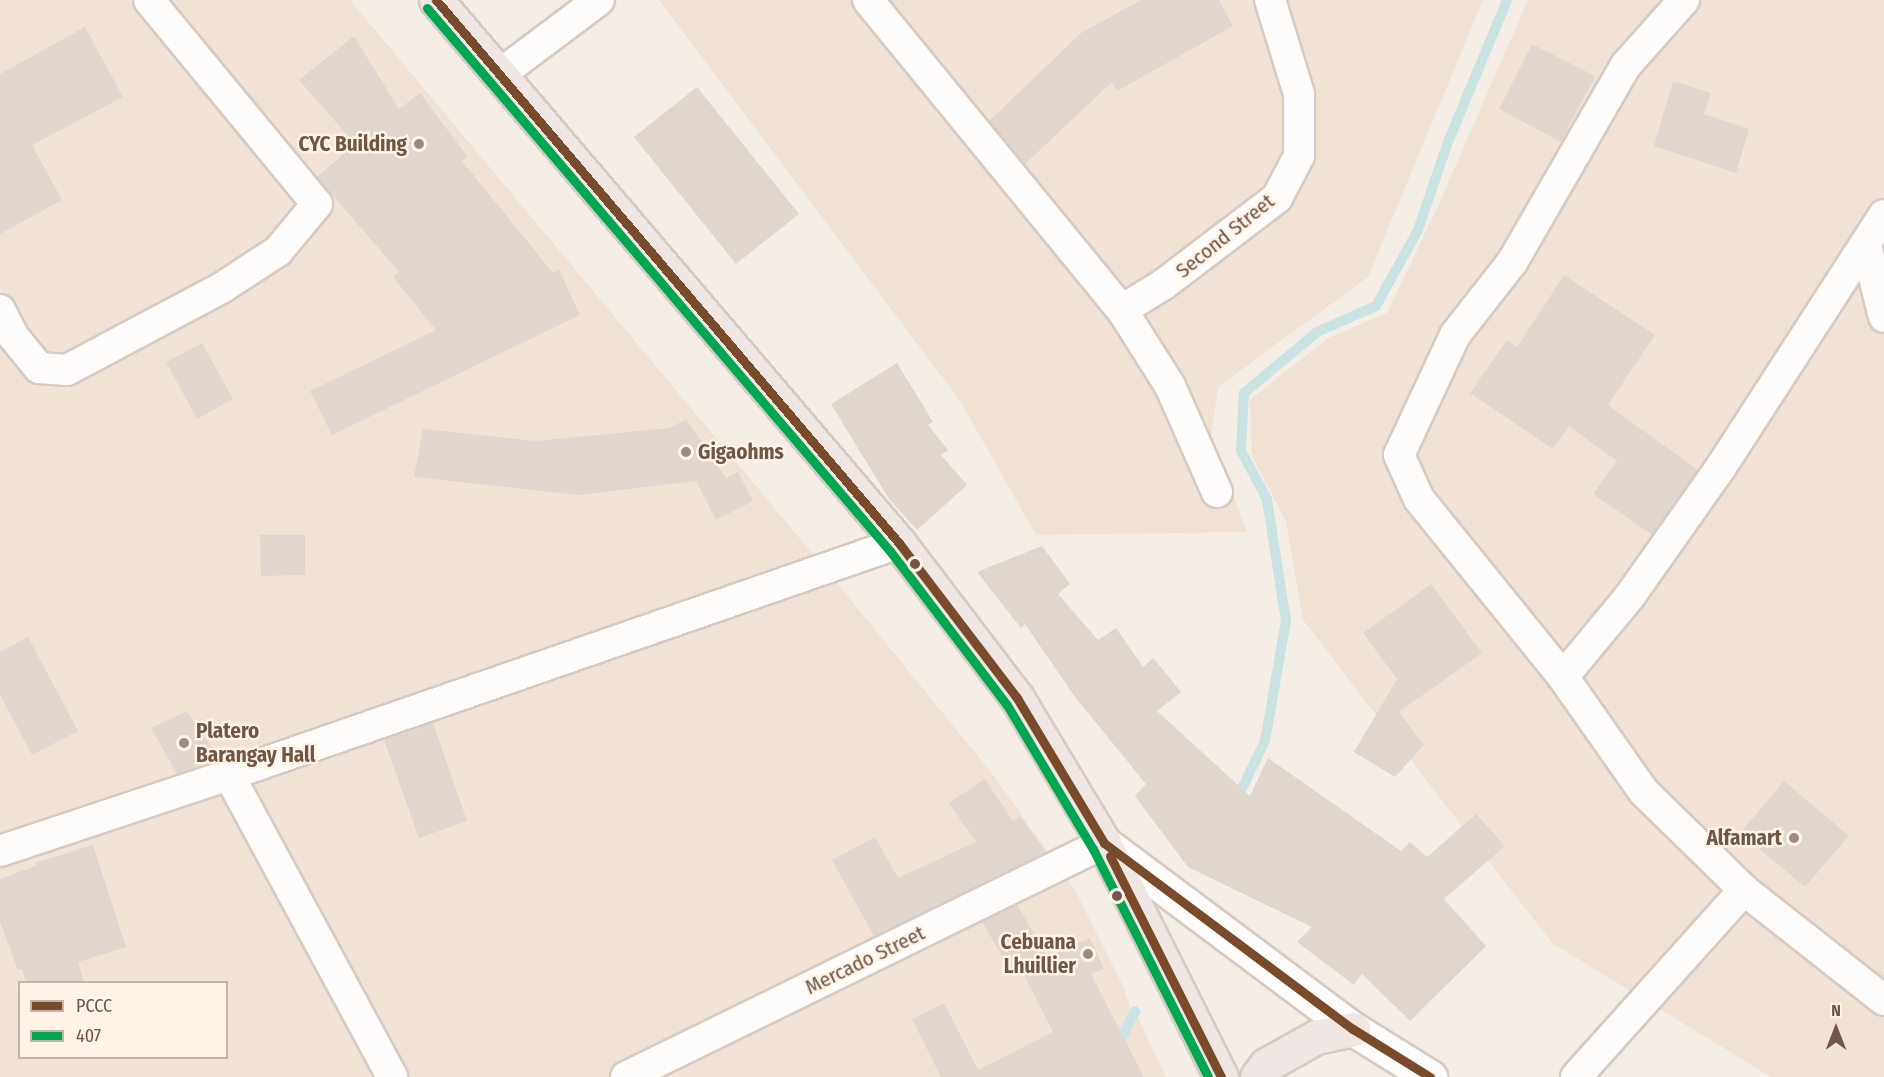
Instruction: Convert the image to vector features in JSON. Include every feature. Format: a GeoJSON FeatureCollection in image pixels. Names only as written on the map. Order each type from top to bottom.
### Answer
{"type":"FeatureCollection","features":[{"type":"Feature","properties":{"kind":"highway"},"geometry":{"type":"LineString","coordinates":[[436,0],[899,543],[1017,698],[1104,843],[1221,1077]]}},
{"type":"Feature","properties":{"kind":"highway"},"geometry":{"type":"LineString","coordinates":[[1257,1077],[1266,1065],[1316,1037],[1353,1029]]}},
{"type":"Feature","properties":{"kind":"main road"},"geometry":{"type":"LineString","coordinates":[[1104,843],[1353,1029],[1430,1077]]}},
{"type":"Feature","properties":{"kind":"street"},"geometry":{"type":"LineString","coordinates":[[0,310],[13,336],[39,368],[67,370],[222,287],[278,251],[317,204],[149,0]]}},
{"type":"Feature","properties":{"kind":"street"},"geometry":{"type":"LineString","coordinates":[[499,75],[599,0]]}},
{"type":"Feature","properties":{"kind":"street"},"geometry":{"type":"LineString","coordinates":[[868,0],[890,30],[1122,310],[1170,386],[1218,492]]}},
{"type":"Feature","properties":{"kind":"street","name":"Second Street"},"geometry":{"type":"LineString","coordinates":[[1122,310],[1164,284],[1277,198],[1299,156],[1299,94],[1270,0]]}},
{"type":"Feature","properties":{"kind":"street"},"geometry":{"type":"LineString","coordinates":[[1684,0],[1626,65],[1513,261],[1455,335],[1399,455],[1419,499],[1563,676],[1643,791],[1744,890],[1884,1000]]}},
{"type":"Feature","properties":{"kind":"street"},"geometry":{"type":"LineString","coordinates":[[1563,676],[1630,596],[1721,467],[1884,215]]}},
{"type":"Feature","properties":{"kind":"street"},"geometry":{"type":"LineString","coordinates":[[1866,245],[1884,317]]}},
{"type":"Feature","properties":{"kind":"street"},"geometry":{"type":"LineString","coordinates":[[0,851],[899,543]]}},
{"type":"Feature","properties":{"kind":"street"},"geometry":{"type":"LineString","coordinates":[[229,774],[392,1077]]}},
{"type":"Feature","properties":{"kind":"street","name":"Mercado Street"},"geometry":{"type":"LineString","coordinates":[[626,1077],[1104,843]]}},
{"type":"Feature","properties":{"kind":"street"},"geometry":{"type":"LineString","coordinates":[[1576,1077],[1744,890]]}},
{"type":"Feature","properties":{"kind":"shaded area"},"geometry":{"type":"Polygon","coordinates":[[[0,0],[350,0],[837,583],[994,776],[1075,890],[1123,986],[1132,1015],[1135,1011],[1166,1077],[0,1077],[0,0]]]}},
{"type":"Feature","properties":{"kind":"shaded area"},"geometry":{"type":"Polygon","coordinates":[[[659,0],[1483,0],[1368,277],[1218,387],[1211,437],[1247,532],[1036,535],[959,399],[659,0]]]}},
{"type":"Feature","properties":{"kind":"shaded area"},"geometry":{"type":"Polygon","coordinates":[[[1528,0],[1884,0],[1884,1077],[1771,1077],[1552,943],[1303,620],[1286,522],[1252,456],[1250,400],[1328,338],[1387,313],[1438,206],[1528,0]]]}},
{"type":"Feature","properties":{"kind":"building"},"geometry":{"type":"Polygon","coordinates":[[[1141,0],[1219,0],[1233,26],[1117,91],[1112,82],[1025,164],[989,121],[1081,33],[1141,0]]]}},
{"type":"Feature","properties":{"kind":"building"},"geometry":{"type":"Polygon","coordinates":[[[85,27],[123,97],[32,145],[62,200],[0,234],[0,74],[85,27]]]}},
{"type":"Feature","properties":{"kind":"building"},"geometry":{"type":"Polygon","coordinates":[[[354,36],[399,109],[420,93],[467,156],[462,161],[553,273],[559,270],[580,315],[332,435],[310,391],[436,330],[393,277],[399,272],[317,177],[355,144],[299,80],[354,36]]]}},
{"type":"Feature","properties":{"kind":"building"},"geometry":{"type":"Polygon","coordinates":[[[1532,44],[1595,76],[1561,142],[1499,109],[1532,44]]]}},
{"type":"Feature","properties":{"kind":"building"},"geometry":{"type":"Polygon","coordinates":[[[1673,81],[1711,93],[1704,114],[1749,129],[1736,173],[1654,146],[1673,81]]]}},
{"type":"Feature","properties":{"kind":"building"},"geometry":{"type":"Polygon","coordinates":[[[697,87],[799,214],[736,264],[634,137],[697,87]]]}},
{"type":"Feature","properties":{"kind":"building"},"geometry":{"type":"Polygon","coordinates":[[[1564,275],[1655,335],[1608,405],[1698,470],[1652,535],[1593,494],[1617,461],[1569,426],[1553,449],[1470,393],[1507,340],[1517,347],[1564,275]]]}},
{"type":"Feature","properties":{"kind":"building"},"geometry":{"type":"Polygon","coordinates":[[[202,343],[233,399],[197,419],[166,362],[202,343]]]}},
{"type":"Feature","properties":{"kind":"building"},"geometry":{"type":"Polygon","coordinates":[[[897,363],[933,422],[928,425],[948,450],[941,455],[967,485],[917,530],[889,499],[831,404],[897,363]]]}},
{"type":"Feature","properties":{"kind":"building"},"geometry":{"type":"Polygon","coordinates":[[[686,419],[726,478],[738,472],[753,501],[716,520],[696,481],[579,495],[414,477],[423,429],[535,441],[670,428],[686,419]]]}},
{"type":"Feature","properties":{"kind":"building"},"geometry":{"type":"Polygon","coordinates":[[[260,535],[305,535],[305,575],[261,576],[260,535]]]}},
{"type":"Feature","properties":{"kind":"building"},"geometry":{"type":"Polygon","coordinates":[[[1042,546],[1070,584],[1058,594],[1098,640],[1116,628],[1143,667],[1153,658],[1181,692],[1157,711],[1250,796],[1268,758],[1401,851],[1410,842],[1427,857],[1476,814],[1505,846],[1444,899],[1486,946],[1410,1021],[1362,974],[1354,985],[1297,942],[1312,927],[1188,867],[1135,796],[1146,784],[1075,697],[1025,624],[1021,628],[977,572],[1042,546]]]}},
{"type":"Feature","properties":{"kind":"building"},"geometry":{"type":"Polygon","coordinates":[[[1431,584],[1482,653],[1399,712],[1424,745],[1395,777],[1354,752],[1397,679],[1363,633],[1431,584]]]}},
{"type":"Feature","properties":{"kind":"building"},"geometry":{"type":"Polygon","coordinates":[[[28,637],[78,731],[32,755],[0,695],[0,652],[28,637]]]}},
{"type":"Feature","properties":{"kind":"building","name":"Platero Barangay Hall"},"geometry":{"type":"Polygon","coordinates":[[[187,711],[218,758],[177,774],[151,728],[187,711]]]}},
{"type":"Feature","properties":{"kind":"building"},"geometry":{"type":"Polygon","coordinates":[[[433,723],[467,821],[419,838],[384,740],[433,723]]]}},
{"type":"Feature","properties":{"kind":"building"},"geometry":{"type":"Polygon","coordinates":[[[985,779],[1013,821],[1020,816],[1046,852],[874,936],[832,860],[875,837],[898,878],[976,842],[949,803],[985,779]]]}},
{"type":"Feature","properties":{"kind":"building"},"geometry":{"type":"Polygon","coordinates":[[[1784,781],[1849,836],[1805,887],[1740,833],[1784,781]]]}},
{"type":"Feature","properties":{"kind":"building"},"geometry":{"type":"Polygon","coordinates":[[[93,845],[126,947],[78,962],[84,981],[26,981],[22,969],[18,970],[0,922],[0,879],[36,866],[35,863],[93,845]]]}},
{"type":"Feature","properties":{"kind":"building"},"geometry":{"type":"Polygon","coordinates":[[[1017,905],[1048,957],[1090,938],[1104,969],[1091,974],[1144,1077],[941,1077],[912,1019],[944,1003],[978,1070],[1053,1032],[1021,969],[1013,974],[982,922],[1017,905]]]}},
{"type":"Feature","properties":{"kind":"waterway"},"geometry":{"type":"LineString","coordinates":[[1236,801],[1265,741],[1286,621],[1267,499],[1241,451],[1244,393],[1317,332],[1376,306],[1418,230],[1448,142],[1507,0]]}},
{"type":"Feature","properties":{"kind":"waterway"},"geometry":{"type":"LineString","coordinates":[[1117,1047],[1135,1011]]}},
{"type":"Feature","properties":{"kind":"transit line","name":"PCCC"},"geometry":{"type":"LineString","coordinates":[[436,0],[899,543],[1017,698],[1104,843],[1353,1029],[1430,1077]]}},
{"type":"Feature","properties":{"kind":"transit line","name":"407"},"geometry":{"type":"LineString","coordinates":[[427,8],[890,551],[1007,705],[1093,849],[1208,1077]]}},
{"type":"Feature","properties":{"kind":"transit line","name":"PCCC"},"geometry":{"type":"LineString","coordinates":[[1110,856],[1221,1077]]}},
{"type":"Feature","properties":{"kind":"place","name":"CYC Building"},"geometry":{"type":"Point","coordinates":[419,144]}},
{"type":"Feature","properties":{"kind":"place","name":"Gigaohms"},"geometry":{"type":"Point","coordinates":[686,452]}},
{"type":"Feature","properties":{"kind":"place","name":"Platero Barangay Hall"},"geometry":{"type":"Point","coordinates":[184,743]}},
{"type":"Feature","properties":{"kind":"place","name":"Alfamart"},"geometry":{"type":"Point","coordinates":[1794,838]}},
{"type":"Feature","properties":{"kind":"place","name":"Cebuana Lhuillier"},"geometry":{"type":"Point","coordinates":[1088,954]}}]}
